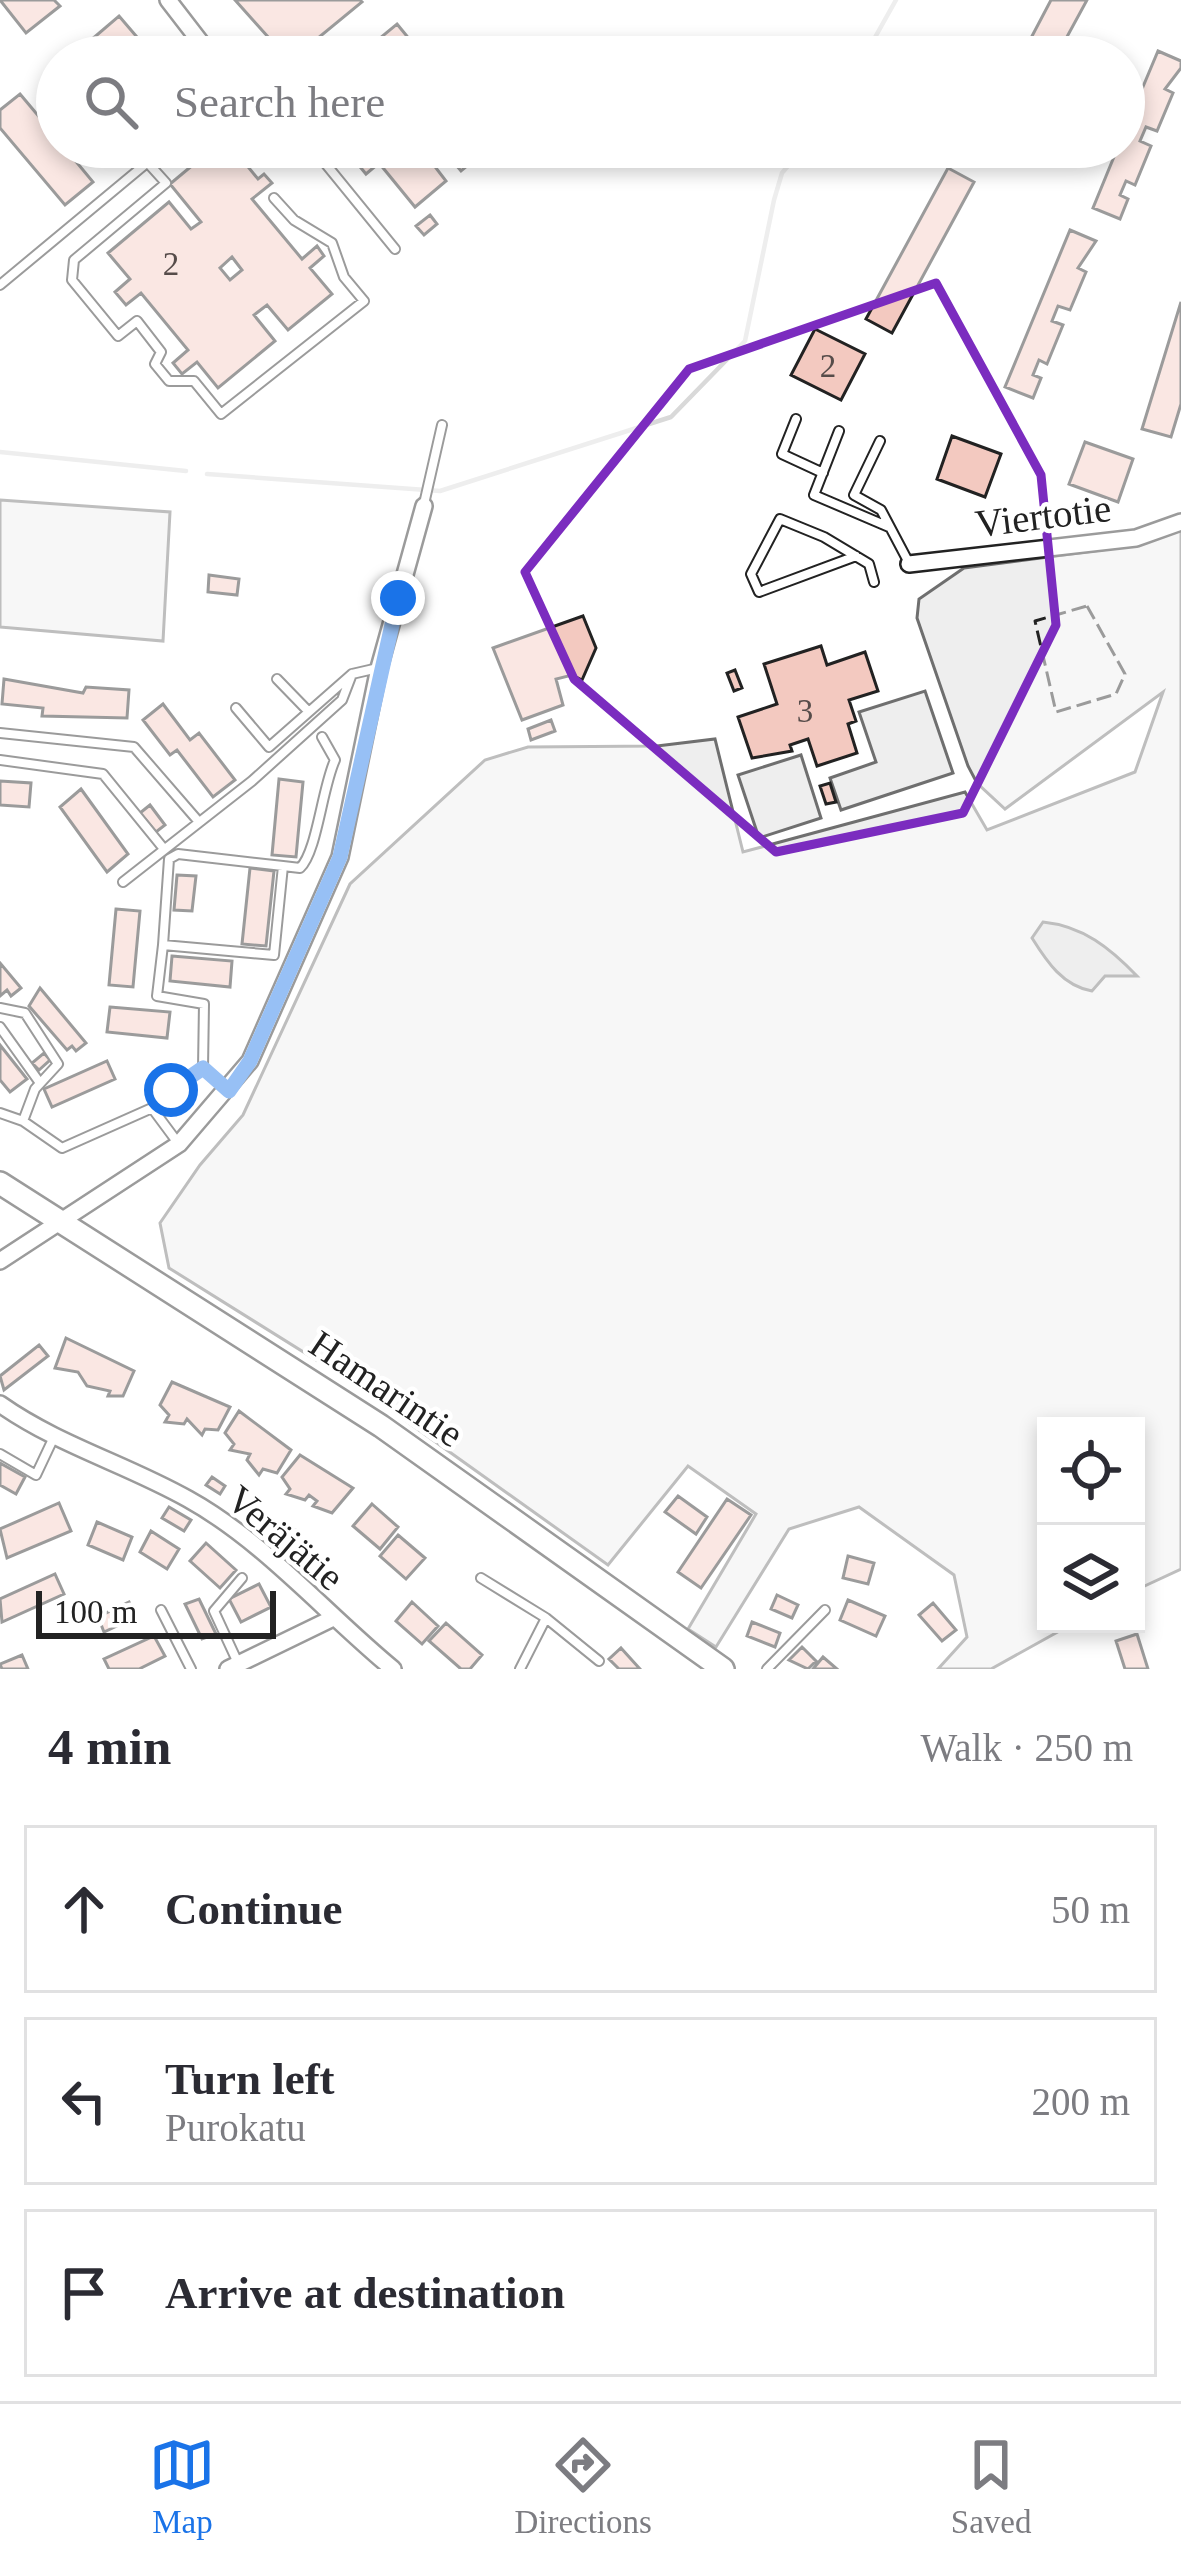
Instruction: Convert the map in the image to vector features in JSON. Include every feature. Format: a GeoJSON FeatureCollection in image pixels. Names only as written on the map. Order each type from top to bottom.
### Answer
{"type":"FeatureCollection","features":[{"type":"Feature","properties":{"kind":"street"},"geometry":{"type":"LineString","coordinates":[[168,0],[196,36]]}},
{"type":"Feature","properties":{"kind":"street"},"geometry":{"type":"LineString","coordinates":[[0,1261],[56,1220],[179,1144],[250,1061],[340,857],[379,668],[424,506]]}},
{"type":"Feature","properties":{"kind":"street","name":"Viertotie"},"geometry":{"type":"LineString","coordinates":[[909,564],[1136,538],[1181,521]]}},
{"type":"Feature","properties":{"kind":"street","name":"Hamarintie"},"geometry":{"type":"LineString","coordinates":[[0,1184],[381,1426],[722,1669]]}},
{"type":"Feature","properties":{"kind":"street","name":"Veräjätie"},"geometry":{"type":"LineString","coordinates":[[0,1404],[53,1438],[190,1499],[226,1523],[393,1669]]}},
{"type":"Feature","properties":{"kind":"street"},"geometry":{"type":"LineString","coordinates":[[234,1666],[331,1619]]}},
{"type":"Feature","properties":{"kind":"lane"},"geometry":{"type":"LineString","coordinates":[[0,285],[142,168]]}},
{"type":"Feature","properties":{"kind":"lane"},"geometry":{"type":"LineString","coordinates":[[152,168],[166,183],[74,260],[72,280],[118,336],[137,321],[161,352],[155,364],[169,381],[194,381],[220,414],[364,301],[344,277],[332,243],[294,220],[274,198]]}},
{"type":"Feature","properties":{"kind":"lane"},"geometry":{"type":"LineString","coordinates":[[329,168],[395,249]]}},
{"type":"Feature","properties":{"kind":"lane"},"geometry":{"type":"LineString","coordinates":[[796,419],[782,454],[823,473]]}},
{"type":"Feature","properties":{"kind":"lane"},"geometry":{"type":"LineString","coordinates":[[424,506],[442,424]]}},
{"type":"Feature","properties":{"kind":"lane"},"geometry":{"type":"LineString","coordinates":[[839,431],[814,495],[890,527]]}},
{"type":"Feature","properties":{"kind":"lane"},"geometry":{"type":"LineString","coordinates":[[880,441],[854,495],[881,510],[909,564]]}},
{"type":"Feature","properties":{"kind":"lane"},"geometry":{"type":"LineString","coordinates":[[856,556],[759,592],[751,574],[779,520],[856,556],[869,564],[874,582]]}},
{"type":"Feature","properties":{"kind":"lane"},"geometry":{"type":"LineString","coordinates":[[236,708],[269,747],[352,674],[379,668]]}},
{"type":"Feature","properties":{"kind":"lane"},"geometry":{"type":"LineString","coordinates":[[123,881],[343,700],[352,674]]}},
{"type":"Feature","properties":{"kind":"lane"},"geometry":{"type":"LineString","coordinates":[[277,679],[309,712]]}},
{"type":"Feature","properties":{"kind":"lane"},"geometry":{"type":"LineString","coordinates":[[0,733],[134,748],[199,822]]}},
{"type":"Feature","properties":{"kind":"lane"},"geometry":{"type":"LineString","coordinates":[[322,737],[335,760],[359,767]]}},
{"type":"Feature","properties":{"kind":"lane"},"geometry":{"type":"LineString","coordinates":[[0,760],[103,774],[164,849]]}},
{"type":"Feature","properties":{"kind":"lane"},"geometry":{"type":"LineString","coordinates":[[229,1091],[203,1068],[204,1004],[157,996],[170,860],[178,854],[300,868],[308,861],[319,801],[335,760]]}},
{"type":"Feature","properties":{"kind":"lane"},"geometry":{"type":"LineString","coordinates":[[163,945],[274,955],[283,866]]}},
{"type":"Feature","properties":{"kind":"lane"},"geometry":{"type":"LineString","coordinates":[[0,1008],[25,1013],[58,1064],[40,1083],[23,1121]]}},
{"type":"Feature","properties":{"kind":"lane"},"geometry":{"type":"LineString","coordinates":[[0,1027],[40,1083]]}},
{"type":"Feature","properties":{"kind":"lane"},"geometry":{"type":"LineString","coordinates":[[171,1090],[203,1068]]}},
{"type":"Feature","properties":{"kind":"lane"},"geometry":{"type":"LineString","coordinates":[[0,1113],[23,1121],[62,1148],[74,1147],[152,1108],[179,1144]]}},
{"type":"Feature","properties":{"kind":"lane"},"geometry":{"type":"LineString","coordinates":[[0,1454],[37,1475],[53,1438]]}},
{"type":"Feature","properties":{"kind":"lane"},"geometry":{"type":"LineString","coordinates":[[268,1561],[297,1534]]}},
{"type":"Feature","properties":{"kind":"lane"},"geometry":{"type":"LineString","coordinates":[[481,1578],[546,1618],[599,1661]]}},
{"type":"Feature","properties":{"kind":"lane"},"geometry":{"type":"LineString","coordinates":[[234,1666],[214,1611],[242,1579]]}},
{"type":"Feature","properties":{"kind":"lane"},"geometry":{"type":"LineString","coordinates":[[161,1610],[190,1669]]}},
{"type":"Feature","properties":{"kind":"lane"},"geometry":{"type":"LineString","coordinates":[[767,1669],[825,1610]]}},
{"type":"Feature","properties":{"kind":"lane"},"geometry":{"type":"LineString","coordinates":[[520,1669],[546,1618]]}},
{"type":"Feature","properties":{"kind":"highlighted area"},"geometry":{"type":"Polygon","coordinates":[[[936,283],[1041,475],[1056,625],[963,813],[776,852],[574,679],[525,572],[689,369],[936,283]]]}},
{"type":"Feature","properties":{"kind":"shaded area"},"geometry":{"type":"Polygon","coordinates":[[[0,500],[170,512],[163,641],[0,627],[0,500]]]}},
{"type":"Feature","properties":{"kind":"shaded area"},"geometry":{"type":"Polygon","coordinates":[[[1181,529],[1181,1569],[1145,1586],[1145,1417],[1037,1417],[1037,1633],[1056,1633],[991,1669],[938,1669],[967,1637],[954,1575],[859,1507],[789,1529],[716,1647],[688,1629],[756,1514],[688,1466],[608,1565],[353,1383],[169,1268],[160,1223],[200,1165],[243,1115],[350,884],[485,760],[528,747],[657,746],[715,739],[743,852],[965,792],[987,830],[1135,772],[1163,692],[1005,809],[977,783],[968,766],[917,618],[919,599],[964,568],[1109,549],[1181,529]]]}},
{"type":"Feature","properties":{"kind":"shaded area"},"geometry":{"type":"Polygon","coordinates":[[[925,691],[953,773],[841,810],[830,778],[876,762],[859,712],[925,691]]]}},
{"type":"Feature","properties":{"kind":"shaded area"},"geometry":{"type":"Polygon","coordinates":[[[801,755],[821,818],[759,838],[738,775],[801,755]]]}},
{"type":"Feature","properties":{"kind":"shaded area"},"geometry":{"type":"Polygon","coordinates":[[[1043,922],[1095,940],[1137,976],[1105,976],[1092,991],[1072,984],[1032,938],[1043,922]]]}},
{"type":"Feature","properties":{"kind":"building"},"geometry":{"type":"Polygon","coordinates":[[[0,0],[54,0],[60,6],[26,33],[0,0]]]}},
{"type":"Feature","properties":{"kind":"building"},"geometry":{"type":"Polygon","coordinates":[[[235,0],[362,2],[321,36],[267,36],[235,0]]]}},
{"type":"Feature","properties":{"kind":"building"},"geometry":{"type":"Polygon","coordinates":[[[1051,0],[1087,0],[1067,36],[1032,36],[1051,0]]]}},
{"type":"Feature","properties":{"kind":"building"},"geometry":{"type":"Polygon","coordinates":[[[119,16],[136,36],[96,36],[119,16]]]}},
{"type":"Feature","properties":{"kind":"building"},"geometry":{"type":"Polygon","coordinates":[[[397,24],[407,36],[382,36],[397,24]]]}},
{"type":"Feature","properties":{"kind":"building"},"geometry":{"type":"Polygon","coordinates":[[[1158,51],[1181,61],[1165,89],[1173,93],[1157,131],[1145,129],[1145,82],[1158,51]]]}},
{"type":"Feature","properties":{"kind":"building"},"geometry":{"type":"Polygon","coordinates":[[[20,94],[36,113],[36,168],[81,168],[93,182],[65,205],[0,128],[0,110],[20,94]]]}},
{"type":"Feature","properties":{"kind":"building"},"geometry":{"type":"Polygon","coordinates":[[[189,168],[249,168],[258,179],[264,174],[272,183],[252,199],[302,259],[317,246],[324,256],[310,268],[332,294],[288,330],[267,305],[254,315],[275,341],[218,388],[197,362],[182,374],[173,363],[188,350],[141,293],[126,305],[115,292],[130,279],[108,253],[169,202],[191,229],[201,222],[170,184],[189,168]],[[232,257],[220,268],[230,280],[242,270],[232,257]]]}},
{"type":"Feature","properties":{"kind":"building"},"geometry":{"type":"Polygon","coordinates":[[[383,168],[436,168],[446,181],[415,207],[383,168]]]}},
{"type":"Feature","properties":{"kind":"building"},"geometry":{"type":"Polygon","coordinates":[[[948,168],[974,182],[892,333],[866,319],[948,168]]]}},
{"type":"Feature","properties":{"kind":"building"},"geometry":{"type":"Polygon","coordinates":[[[1109,168],[1142,168],[1135,185],[1126,181],[1120,195],[1128,199],[1120,219],[1093,208],[1109,168]]]}},
{"type":"Feature","properties":{"kind":"building"},"geometry":{"type":"Polygon","coordinates":[[[430,215],[437,224],[424,235],[416,226],[430,215]]]}},
{"type":"Feature","properties":{"kind":"building"},"geometry":{"type":"Polygon","coordinates":[[[1070,230],[1096,241],[1078,268],[1086,272],[1070,310],[1058,306],[1052,321],[1063,325],[1047,364],[1039,360],[1033,375],[1041,378],[1033,398],[1005,387],[1070,230]]]}},
{"type":"Feature","properties":{"kind":"building"},"geometry":{"type":"Polygon","coordinates":[[[1181,302],[1181,404],[1171,437],[1142,429],[1181,302]]]}},
{"type":"Feature","properties":{"kind":"building"},"geometry":{"type":"Polygon","coordinates":[[[815,329],[865,354],[841,400],[791,375],[815,329]]]}},
{"type":"Feature","properties":{"kind":"building"},"geometry":{"type":"Polygon","coordinates":[[[952,436],[1001,454],[985,497],[937,479],[952,436]]]}},
{"type":"Feature","properties":{"kind":"building"},"geometry":{"type":"Polygon","coordinates":[[[1085,442],[1133,459],[1118,502],[1069,484],[1085,442]]]}},
{"type":"Feature","properties":{"kind":"building"},"geometry":{"type":"Polygon","coordinates":[[[209,575],[239,579],[237,595],[208,592],[209,575]]]}},
{"type":"Feature","properties":{"kind":"building"},"geometry":{"type":"Polygon","coordinates":[[[583,616],[596,648],[582,680],[572,675],[556,679],[563,705],[522,720],[493,648],[583,616]]]}},
{"type":"Feature","properties":{"kind":"building"},"geometry":{"type":"Polygon","coordinates":[[[821,646],[827,665],[865,652],[878,691],[849,700],[856,721],[848,724],[857,753],[817,766],[808,739],[790,745],[792,751],[752,758],[738,717],[777,704],[764,664],[821,646]]]}},
{"type":"Feature","properties":{"kind":"building"},"geometry":{"type":"Polygon","coordinates":[[[735,670],[742,688],[734,691],[727,673],[735,670]]]}},
{"type":"Feature","properties":{"kind":"building"},"geometry":{"type":"Polygon","coordinates":[[[4,679],[83,693],[86,687],[129,690],[127,718],[42,716],[43,708],[2,704],[4,679]]]}},
{"type":"Feature","properties":{"kind":"building"},"geometry":{"type":"Polygon","coordinates":[[[163,704],[190,740],[199,733],[235,780],[213,797],[177,750],[170,755],[143,720],[163,704]]]}},
{"type":"Feature","properties":{"kind":"building"},"geometry":{"type":"Polygon","coordinates":[[[551,720],[555,731],[531,740],[528,729],[551,720]]]}},
{"type":"Feature","properties":{"kind":"building"},"geometry":{"type":"Polygon","coordinates":[[[279,779],[303,782],[296,857],[272,855],[279,779]]]}},
{"type":"Feature","properties":{"kind":"building"},"geometry":{"type":"Polygon","coordinates":[[[0,781],[31,783],[29,807],[0,805],[0,781]]]}},
{"type":"Feature","properties":{"kind":"building"},"geometry":{"type":"Polygon","coordinates":[[[830,783],[836,802],[826,804],[820,786],[830,783]]]}},
{"type":"Feature","properties":{"kind":"building"},"geometry":{"type":"Polygon","coordinates":[[[81,789],[128,854],[107,872],[60,807],[81,789]]]}},
{"type":"Feature","properties":{"kind":"building"},"geometry":{"type":"Polygon","coordinates":[[[150,805],[165,825],[156,832],[140,813],[150,805]]]}},
{"type":"Feature","properties":{"kind":"building"},"geometry":{"type":"Polygon","coordinates":[[[250,868],[274,871],[266,946],[242,944],[250,868]]]}},
{"type":"Feature","properties":{"kind":"building"},"geometry":{"type":"Polygon","coordinates":[[[177,875],[196,876],[192,911],[174,910],[177,875]]]}},
{"type":"Feature","properties":{"kind":"building"},"geometry":{"type":"Polygon","coordinates":[[[116,909],[140,911],[133,987],[109,985],[116,909]]]}},
{"type":"Feature","properties":{"kind":"building"},"geometry":{"type":"Polygon","coordinates":[[[172,956],[232,961],[230,987],[170,981],[172,956]]]}},
{"type":"Feature","properties":{"kind":"building"},"geometry":{"type":"Polygon","coordinates":[[[0,963],[21,988],[11,996],[7,990],[0,996],[0,963]]]}},
{"type":"Feature","properties":{"kind":"building"},"geometry":{"type":"Polygon","coordinates":[[[40,988],[86,1043],[76,1051],[72,1046],[67,1050],[29,1006],[40,988]]]}},
{"type":"Feature","properties":{"kind":"building"},"geometry":{"type":"Polygon","coordinates":[[[110,1007],[170,1012],[167,1038],[107,1032],[110,1007]]]}},
{"type":"Feature","properties":{"kind":"building"},"geometry":{"type":"Polygon","coordinates":[[[0,1045],[27,1079],[10,1092],[0,1080],[0,1045]]]}},
{"type":"Feature","properties":{"kind":"building"},"geometry":{"type":"Polygon","coordinates":[[[44,1053],[50,1060],[39,1070],[32,1063],[44,1053]]]}},
{"type":"Feature","properties":{"kind":"building"},"geometry":{"type":"Polygon","coordinates":[[[107,1061],[115,1079],[52,1107],[44,1089],[107,1061]]]}},
{"type":"Feature","properties":{"kind":"building"},"geometry":{"type":"Polygon","coordinates":[[[66,1338],[134,1371],[123,1396],[108,1396],[110,1391],[87,1386],[78,1372],[55,1368],[66,1338]]]}},
{"type":"Feature","properties":{"kind":"building"},"geometry":{"type":"Polygon","coordinates":[[[39,1345],[48,1356],[4,1390],[0,1376],[39,1345]]]}},
{"type":"Feature","properties":{"kind":"building"},"geometry":{"type":"Polygon","coordinates":[[[172,1382],[230,1407],[218,1430],[205,1429],[202,1435],[187,1419],[184,1424],[165,1422],[169,1415],[160,1405],[172,1382]]]}},
{"type":"Feature","properties":{"kind":"building"},"geometry":{"type":"Polygon","coordinates":[[[239,1411],[291,1450],[277,1473],[263,1469],[259,1475],[247,1460],[250,1454],[230,1450],[234,1444],[225,1433],[239,1411]]]}},
{"type":"Feature","properties":{"kind":"building"},"geometry":{"type":"Polygon","coordinates":[[[300,1455],[353,1488],[332,1513],[313,1506],[317,1501],[309,1495],[305,1500],[286,1494],[290,1489],[282,1477],[300,1455]]]}},
{"type":"Feature","properties":{"kind":"building"},"geometry":{"type":"Polygon","coordinates":[[[0,1463],[25,1477],[16,1494],[0,1485],[0,1463]]]}},
{"type":"Feature","properties":{"kind":"building"},"geometry":{"type":"Polygon","coordinates":[[[212,1477],[225,1486],[220,1494],[206,1485],[212,1477]]]}},
{"type":"Feature","properties":{"kind":"building"},"geometry":{"type":"Polygon","coordinates":[[[678,1496],[707,1517],[696,1534],[665,1512],[678,1496]]]}},
{"type":"Feature","properties":{"kind":"building"},"geometry":{"type":"Polygon","coordinates":[[[727,1499],[751,1515],[701,1588],[678,1572],[727,1499]]]}},
{"type":"Feature","properties":{"kind":"building"},"geometry":{"type":"Polygon","coordinates":[[[59,1503],[71,1531],[7,1558],[0,1529],[59,1503]]]}},
{"type":"Feature","properties":{"kind":"building"},"geometry":{"type":"Polygon","coordinates":[[[372,1504],[398,1527],[380,1549],[353,1526],[372,1504]]]}},
{"type":"Feature","properties":{"kind":"building"},"geometry":{"type":"Polygon","coordinates":[[[169,1507],[191,1520],[184,1531],[162,1518],[169,1507]]]}},
{"type":"Feature","properties":{"kind":"building"},"geometry":{"type":"Polygon","coordinates":[[[97,1522],[132,1537],[123,1560],[88,1545],[97,1522]]]}},
{"type":"Feature","properties":{"kind":"building"},"geometry":{"type":"Polygon","coordinates":[[[151,1531],[179,1549],[167,1569],[140,1552],[151,1531]]]}},
{"type":"Feature","properties":{"kind":"building"},"geometry":{"type":"Polygon","coordinates":[[[398,1535],[425,1558],[406,1579],[380,1556],[398,1535]]]}},
{"type":"Feature","properties":{"kind":"building"},"geometry":{"type":"Polygon","coordinates":[[[206,1543],[236,1570],[220,1588],[190,1561],[206,1543]]]}},
{"type":"Feature","properties":{"kind":"building"},"geometry":{"type":"Polygon","coordinates":[[[848,1556],[874,1563],[868,1584],[843,1578],[848,1556]]]}},
{"type":"Feature","properties":{"kind":"building"},"geometry":{"type":"Polygon","coordinates":[[[55,1574],[64,1594],[2,1622],[0,1599],[55,1574]]]}},
{"type":"Feature","properties":{"kind":"building"},"geometry":{"type":"Polygon","coordinates":[[[259,1584],[271,1607],[241,1622],[229,1599],[259,1584]]]}},
{"type":"Feature","properties":{"kind":"building"},"geometry":{"type":"Polygon","coordinates":[[[777,1595],[798,1605],[792,1618],[771,1609],[777,1595]]]}},
{"type":"Feature","properties":{"kind":"building"},"geometry":{"type":"Polygon","coordinates":[[[199,1599],[216,1634],[202,1639],[185,1604],[199,1599]]]}},
{"type":"Feature","properties":{"kind":"building"},"geometry":{"type":"Polygon","coordinates":[[[848,1600],[885,1616],[876,1636],[840,1620],[848,1600]]]}},
{"type":"Feature","properties":{"kind":"building"},"geometry":{"type":"Polygon","coordinates":[[[129,1602],[136,1617],[104,1632],[98,1617],[129,1602]]]}},
{"type":"Feature","properties":{"kind":"building"},"geometry":{"type":"Polygon","coordinates":[[[412,1602],[438,1626],[422,1644],[396,1621],[412,1602]]]}},
{"type":"Feature","properties":{"kind":"building"},"geometry":{"type":"Polygon","coordinates":[[[933,1603],[956,1630],[942,1641],[919,1615],[933,1603]]]}},
{"type":"Feature","properties":{"kind":"building"},"geometry":{"type":"Polygon","coordinates":[[[752,1622],[780,1633],[775,1647],[747,1636],[752,1622]]]}},
{"type":"Feature","properties":{"kind":"building"},"geometry":{"type":"Polygon","coordinates":[[[446,1623],[482,1655],[470,1669],[461,1669],[429,1641],[446,1623]]]}},
{"type":"Feature","properties":{"kind":"building"},"geometry":{"type":"Polygon","coordinates":[[[1137,1634],[1148,1669],[1125,1669],[1116,1641],[1137,1634]]]}},
{"type":"Feature","properties":{"kind":"building"},"geometry":{"type":"Polygon","coordinates":[[[154,1636],[165,1656],[139,1669],[109,1669],[104,1659],[154,1636]]]}},
{"type":"Feature","properties":{"kind":"building"},"geometry":{"type":"Polygon","coordinates":[[[802,1647],[816,1661],[808,1669],[789,1660],[802,1647]]]}},
{"type":"Feature","properties":{"kind":"building"},"geometry":{"type":"Polygon","coordinates":[[[621,1648],[640,1669],[619,1669],[609,1659],[621,1648]]]}},
{"type":"Feature","properties":{"kind":"building"},"geometry":{"type":"Polygon","coordinates":[[[22,1655],[28,1669],[2,1669],[0,1664],[22,1655]]]}},
{"type":"Feature","properties":{"kind":"building"},"geometry":{"type":"Polygon","coordinates":[[[823,1657],[837,1669],[813,1669],[823,1657]]]}},
{"type":"Feature","properties":{"kind":"waterway"},"geometry":{"type":"LineString","coordinates":[[876,36],[896,0]]}},
{"type":"Feature","properties":{"kind":"waterway"},"geometry":{"type":"LineString","coordinates":[[207,474],[440,491],[671,417],[745,341],[774,200],[786,168]]}},
{"type":"Feature","properties":{"kind":"waterway"},"geometry":{"type":"LineString","coordinates":[[0,452],[186,471]]}},
{"type":"Feature","properties":{"kind":"fence"},"geometry":{"type":"LineString","coordinates":[[1087,606],[1125,674],[1116,694],[1056,712],[1035,621],[1087,606]]}},
{"type":"Feature","properties":{"kind":"route"},"geometry":{"type":"LineString","coordinates":[[171,1090],[203,1068],[229,1091],[250,1061],[340,857],[398,598]]}}]}
